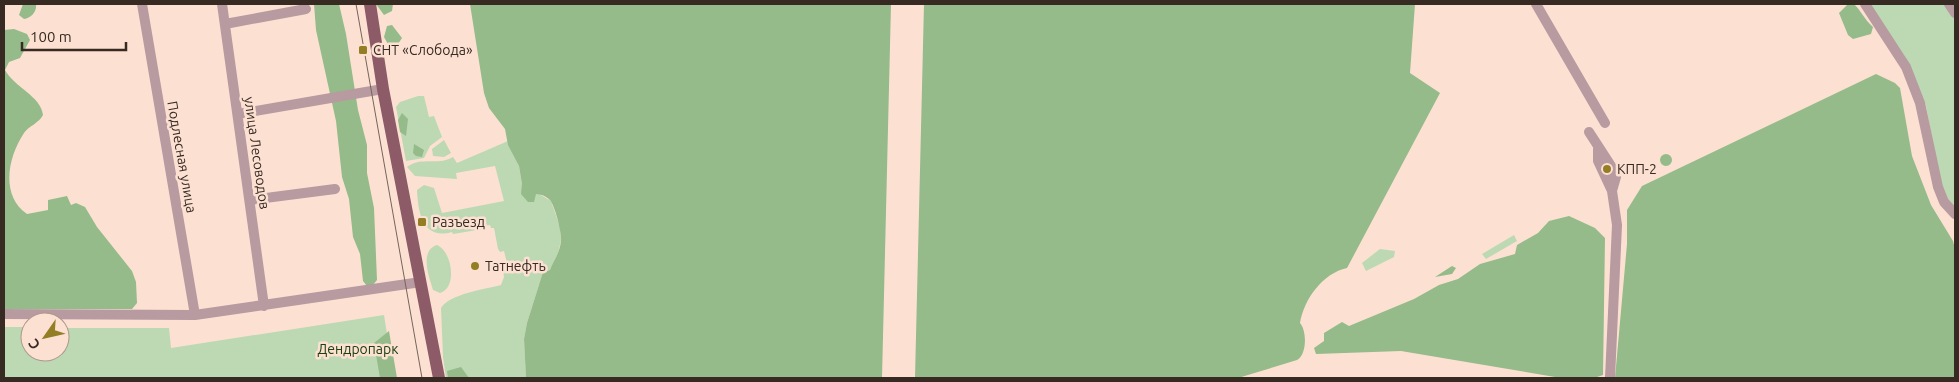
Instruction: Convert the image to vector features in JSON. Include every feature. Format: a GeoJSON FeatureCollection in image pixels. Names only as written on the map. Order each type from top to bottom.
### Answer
{"type":"FeatureCollection","features":[{"type":"Feature","properties":{"kind":"main road"},"geometry":{"type":"LineString","coordinates":[[370,4],[383,89],[439,378]]}},
{"type":"Feature","properties":{"kind":"street","name":"Подлесная улица"},"geometry":{"type":"LineString","coordinates":[[142,4],[195,314]]}},
{"type":"Feature","properties":{"kind":"street","name":"улица Лесоводов"},"geometry":{"type":"LineString","coordinates":[[222,4],[264,306]]}},
{"type":"Feature","properties":{"kind":"street"},"geometry":{"type":"LineString","coordinates":[[1536,4],[1605,123]]}},
{"type":"Feature","properties":{"kind":"street"},"geometry":{"type":"LineString","coordinates":[[1865,4],[1897,52],[1913,85],[1926,125],[1938,187],[1944,202],[1955,214]]}},
{"type":"Feature","properties":{"kind":"street"},"geometry":{"type":"LineString","coordinates":[[1949,4],[1955,13]]}},
{"type":"Feature","properties":{"kind":"street"},"geometry":{"type":"LineString","coordinates":[[225,24],[306,9]]}},
{"type":"Feature","properties":{"kind":"street"},"geometry":{"type":"LineString","coordinates":[[238,114],[383,89]]}},
{"type":"Feature","properties":{"kind":"street"},"geometry":{"type":"LineString","coordinates":[[1589,132],[1598,149],[1613,168],[1616,177],[1612,191],[1617,225],[1610,378]]}},
{"type":"Feature","properties":{"kind":"street"},"geometry":{"type":"LineString","coordinates":[[250,200],[335,188]]}},
{"type":"Feature","properties":{"kind":"street"},"geometry":{"type":"LineString","coordinates":[[4,314],[195,314],[264,306],[421,282]]}},
{"type":"Feature","properties":{"kind":"green space"},"geometry":{"type":"Polygon","coordinates":[[[23,4],[36,4],[36,10],[33,14],[24,19],[19,15],[23,4]]]}},
{"type":"Feature","properties":{"kind":"green space"},"geometry":{"type":"Polygon","coordinates":[[[314,4],[339,4],[346,34],[358,110],[367,145],[367,173],[374,208],[377,280],[372,286],[367,286],[363,281],[360,254],[353,237],[349,199],[342,177],[336,121],[316,30],[314,4]]]}},
{"type":"Feature","properties":{"kind":"green space"},"geometry":{"type":"Polygon","coordinates":[[[376,4],[393,4],[392,11],[384,15],[376,4]]]}},
{"type":"Feature","properties":{"kind":"green space"},"geometry":{"type":"Polygon","coordinates":[[[470,4],[891,4],[882,378],[526,378],[524,339],[527,323],[543,272],[550,270],[558,252],[561,241],[560,232],[552,203],[547,197],[536,194],[534,202],[528,202],[521,194],[522,184],[519,166],[508,145],[505,129],[489,108],[484,93],[470,4]]]}},
{"type":"Feature","properties":{"kind":"green space"},"geometry":{"type":"Polygon","coordinates":[[[924,4],[1415,4],[1410,73],[1440,93],[1347,268],[1330,275],[1310,296],[1300,323],[1305,337],[1303,353],[1297,360],[1238,378],[915,378],[924,4]]]}},
{"type":"Feature","properties":{"kind":"green space"},"geometry":{"type":"Polygon","coordinates":[[[1848,4],[1854,4],[1873,27],[1871,34],[1853,39],[1848,35],[1839,13],[1848,4]]]}},
{"type":"Feature","properties":{"kind":"green space"},"geometry":{"type":"Polygon","coordinates":[[[1870,4],[1947,4],[1955,16],[1955,208],[1945,196],[1941,184],[1926,106],[1906,58],[1870,4]]]}},
{"type":"Feature","properties":{"kind":"green space"},"geometry":{"type":"Polygon","coordinates":[[[392,25],[402,38],[396,47],[389,46],[384,37],[387,26],[392,25]]]}},
{"type":"Feature","properties":{"kind":"green space"},"geometry":{"type":"Polygon","coordinates":[[[14,29],[27,34],[30,40],[20,58],[9,62],[5,70],[14,82],[37,102],[43,115],[24,133],[14,153],[9,175],[13,197],[18,206],[27,214],[48,210],[48,200],[67,196],[71,205],[76,203],[85,207],[97,227],[132,271],[136,282],[137,303],[132,309],[4,309],[4,30],[14,29]]]}},
{"type":"Feature","properties":{"kind":"green space"},"geometry":{"type":"Polygon","coordinates":[[[1876,74],[1895,83],[1900,88],[1912,156],[1931,205],[1953,241],[1955,249],[1955,378],[1615,378],[1627,244],[1627,210],[1642,186],[1876,74]]]}},
{"type":"Feature","properties":{"kind":"green space"},"geometry":{"type":"Polygon","coordinates":[[[424,96],[429,117],[434,116],[442,137],[430,146],[424,158],[406,161],[396,107],[400,102],[424,96]]]}},
{"type":"Feature","properties":{"kind":"green space"},"geometry":{"type":"Polygon","coordinates":[[[402,113],[408,119],[406,136],[400,132],[398,120],[402,113]]]}},
{"type":"Feature","properties":{"kind":"green space"},"geometry":{"type":"Polygon","coordinates":[[[444,140],[451,153],[444,157],[433,156],[432,149],[444,140]]]}},
{"type":"Feature","properties":{"kind":"green space"},"geometry":{"type":"Polygon","coordinates":[[[508,141],[519,166],[522,184],[551,201],[560,227],[561,240],[558,253],[550,270],[543,272],[527,323],[524,339],[526,378],[446,378],[441,308],[452,299],[478,290],[501,285],[504,277],[502,264],[507,263],[504,251],[500,252],[498,249],[494,228],[491,228],[490,225],[483,226],[483,229],[453,234],[452,232],[442,234],[429,229],[421,216],[417,190],[424,185],[434,188],[442,213],[504,201],[495,166],[456,173],[457,179],[415,176],[407,167],[418,162],[442,161],[453,157],[457,163],[508,141]]]}},
{"type":"Feature","properties":{"kind":"green space"},"geometry":{"type":"Polygon","coordinates":[[[414,144],[424,150],[422,157],[416,156],[413,153],[414,144]]]}},
{"type":"Feature","properties":{"kind":"green space"},"geometry":{"type":"Polygon","coordinates":[[[1664,154],[1668,154],[1672,160],[1668,166],[1664,166],[1660,162],[1660,158],[1664,154]]]}},
{"type":"Feature","properties":{"kind":"green space"},"geometry":{"type":"Polygon","coordinates":[[[1569,216],[1595,228],[1605,238],[1603,375],[1594,378],[1561,378],[1401,351],[1316,354],[1314,348],[1324,341],[1324,333],[1342,322],[1349,326],[1414,299],[1439,285],[1458,279],[1480,264],[1515,254],[1517,245],[1538,233],[1549,221],[1569,216]]]}},
{"type":"Feature","properties":{"kind":"green space"},"geometry":{"type":"Polygon","coordinates":[[[1514,235],[1517,241],[1486,259],[1482,254],[1514,235]]]}},
{"type":"Feature","properties":{"kind":"green space"},"geometry":{"type":"Polygon","coordinates":[[[437,245],[446,254],[451,269],[449,284],[446,290],[440,293],[433,290],[427,264],[428,253],[431,248],[437,245]]]}},
{"type":"Feature","properties":{"kind":"green space"},"geometry":{"type":"Polygon","coordinates":[[[1380,249],[1395,251],[1394,257],[1366,271],[1362,263],[1380,249]]]}},
{"type":"Feature","properties":{"kind":"green space"},"geometry":{"type":"Polygon","coordinates":[[[1452,266],[1456,268],[1452,274],[1435,277],[1452,266]]]}},
{"type":"Feature","properties":{"kind":"green space","name":"Дендропарк"},"geometry":{"type":"Polygon","coordinates":[[[384,315],[394,378],[4,378],[4,327],[20,327],[20,362],[70,362],[70,328],[169,328],[171,348],[384,315]]]}},
{"type":"Feature","properties":{"kind":"green space"},"geometry":{"type":"Polygon","coordinates":[[[389,331],[397,378],[380,378],[374,343],[389,331]]]}},
{"type":"Feature","properties":{"kind":"green space"},"geometry":{"type":"Polygon","coordinates":[[[461,367],[469,378],[448,378],[447,371],[461,367]]]}},
{"type":"Feature","properties":{"kind":"tram line"},"geometry":{"type":"LineString","coordinates":[[356,4],[422,378]]}},
{"type":"Feature","properties":{"kind":"place","name":"СНТ «Слобода»"},"geometry":{"type":"Point","coordinates":[363,50]}},
{"type":"Feature","properties":{"kind":"place","name":"КПП-2"},"geometry":{"type":"Point","coordinates":[1607,169]}},
{"type":"Feature","properties":{"kind":"place","name":"Разъезд"},"geometry":{"type":"Point","coordinates":[422,222]}},
{"type":"Feature","properties":{"kind":"place","name":"Татнефть"},"geometry":{"type":"Point","coordinates":[475,266]}}]}
